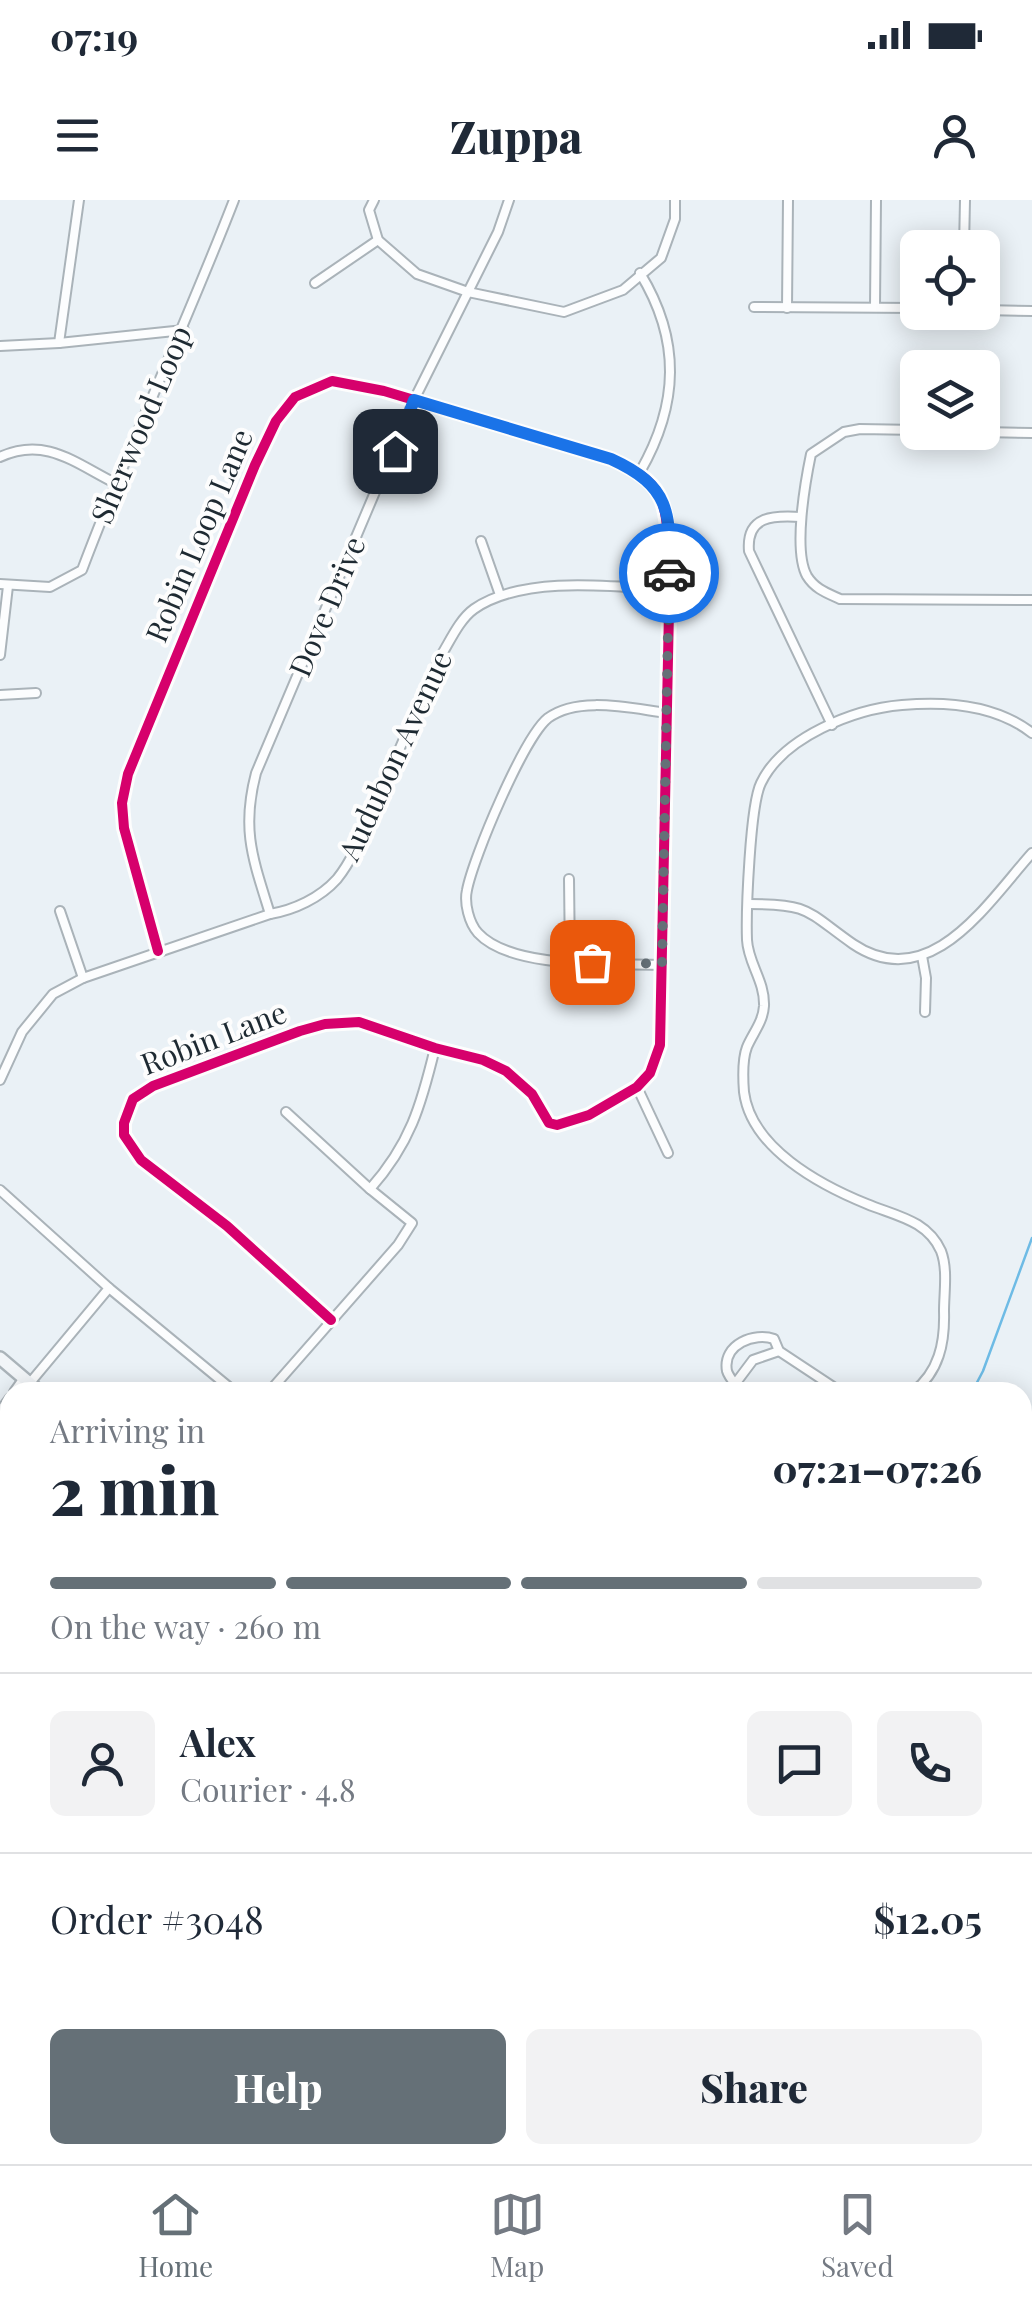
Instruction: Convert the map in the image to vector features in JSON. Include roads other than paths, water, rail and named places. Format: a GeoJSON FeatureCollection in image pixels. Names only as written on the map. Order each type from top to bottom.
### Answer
{"type":"FeatureCollection","features":[{"type":"Feature","properties":{"kind":"street"},"geometry":{"type":"LineString","coordinates":[[59,343],[79,200]]}},
{"type":"Feature","properties":{"kind":"street","name":"Sherwood Loop"},"geometry":{"type":"LineString","coordinates":[[4,585],[50,588],[82,570],[115,483],[184,330],[234,200]]}},
{"type":"Feature","properties":{"kind":"street"},"geometry":{"type":"LineString","coordinates":[[374,200],[369,210],[378,240],[417,274],[468,292],[564,312],[623,290],[661,258],[675,219],[675,200]]}},
{"type":"Feature","properties":{"kind":"street","name":"Dove Drive"},"geometry":{"type":"LineString","coordinates":[[270,914],[248,828],[247,810],[256,772],[414,400],[498,232],[508,200]]}},
{"type":"Feature","properties":{"kind":"street"},"geometry":{"type":"LineString","coordinates":[[787,308],[788,200]]}},
{"type":"Feature","properties":{"kind":"street"},"geometry":{"type":"LineString","coordinates":[[875,307],[876,200]]}},
{"type":"Feature","properties":{"kind":"street"},"geometry":{"type":"LineString","coordinates":[[964,230],[965,200]]}},
{"type":"Feature","properties":{"kind":"street"},"geometry":{"type":"LineString","coordinates":[[316,283],[378,240]]}},
{"type":"Feature","properties":{"kind":"street"},"geometry":{"type":"LineString","coordinates":[[640,273],[666,322],[666,409],[640,472],[653,484],[666,513],[669,590],[660,1044],[650,1073],[637,1088],[668,1152]]}},
{"type":"Feature","properties":{"kind":"street"},"geometry":{"type":"LineString","coordinates":[[754,307],[900,308]]}},
{"type":"Feature","properties":{"kind":"street"},"geometry":{"type":"LineString","coordinates":[[1000,310],[1032,310]]}},
{"type":"Feature","properties":{"kind":"street"},"geometry":{"type":"LineString","coordinates":[[0,346],[184,330]]}},
{"type":"Feature","properties":{"kind":"street","name":"Robin Loop Lane"},"geometry":{"type":"LineString","coordinates":[[158,951],[124,828],[122,803],[128,774],[255,465],[276,421],[295,397],[332,380],[350,382],[611,459],[640,472]]}},
{"type":"Feature","properties":{"kind":"street"},"geometry":{"type":"LineString","coordinates":[[900,429],[860,428],[844,432],[811,454],[801,516],[805,573],[820,590],[840,599],[1032,600]]}},
{"type":"Feature","properties":{"kind":"street"},"geometry":{"type":"LineString","coordinates":[[1000,432],[1032,433]]}},
{"type":"Feature","properties":{"kind":"street"},"geometry":{"type":"LineString","coordinates":[[0,456],[28,447],[45,448],[115,483]]}},
{"type":"Feature","properties":{"kind":"street"},"geometry":{"type":"LineString","coordinates":[[801,516],[761,520],[749,535],[749,551],[832,725]]}},
{"type":"Feature","properties":{"kind":"street"},"geometry":{"type":"LineString","coordinates":[[481,541],[500,595]]}},
{"type":"Feature","properties":{"kind":"street"},"geometry":{"type":"LineString","coordinates":[[0,656],[4,585]]}},
{"type":"Feature","properties":{"kind":"street","name":"Audubon Avenue"},"geometry":{"type":"LineString","coordinates":[[0,1080],[32,1017],[53,994],[83,978],[158,951],[270,914],[287,912],[319,895],[344,869],[450,641],[467,615],[500,595],[542,588],[669,590]]}},
{"type":"Feature","properties":{"kind":"street"},"geometry":{"type":"LineString","coordinates":[[0,695],[36,693]]}},
{"type":"Feature","properties":{"kind":"street"},"geometry":{"type":"LineString","coordinates":[[923,1382],[931,1374],[943,1344],[941,1252],[922,1225],[856,1199],[776,1151],[757,1128],[747,1106],[746,1050],[764,1005],[761,981],[748,947],[754,804],[770,768],[791,749],[832,725],[884,707],[931,704],[988,712],[1012,720],[1032,733]]}},
{"type":"Feature","properties":{"kind":"street"},"geometry":{"type":"LineString","coordinates":[[662,964],[570,961],[511,953],[476,931],[466,891],[524,750],[549,718],[578,707],[598,706],[668,713]]}},
{"type":"Feature","properties":{"kind":"street"},"geometry":{"type":"LineString","coordinates":[[749,904],[800,906],[868,952],[893,958],[922,956],[953,940],[1032,853]]}},
{"type":"Feature","properties":{"kind":"street"},"geometry":{"type":"LineString","coordinates":[[569,878],[570,961]]}},
{"type":"Feature","properties":{"kind":"street"},"geometry":{"type":"LineString","coordinates":[[60,912],[83,978]]}},
{"type":"Feature","properties":{"kind":"street"},"geometry":{"type":"LineString","coordinates":[[922,956],[926,1012]]}},
{"type":"Feature","properties":{"kind":"street","name":"Robin Lane"},"geometry":{"type":"LineString","coordinates":[[331,1320],[227,1226],[141,1160],[124,1135],[125,1113],[133,1098],[153,1086],[325,1024],[359,1022],[483,1060],[506,1071],[532,1094],[549,1123],[557,1125],[589,1115],[637,1088]]}},
{"type":"Feature","properties":{"kind":"street"},"geometry":{"type":"LineString","coordinates":[[370,1189],[398,1155],[413,1127],[435,1048]]}},
{"type":"Feature","properties":{"kind":"street"},"geometry":{"type":"LineString","coordinates":[[277,1382],[398,1245],[412,1222],[286,1112]]}},
{"type":"Feature","properties":{"kind":"street"},"geometry":{"type":"LineString","coordinates":[[0,1190],[109,1288],[223,1382]]}},
{"type":"Feature","properties":{"kind":"street"},"geometry":{"type":"LineString","coordinates":[[33,1382],[109,1288]]}},
{"type":"Feature","properties":{"kind":"street"},"geometry":{"type":"LineString","coordinates":[[734,1382],[728,1361],[739,1344],[753,1336],[774,1339],[779,1351],[826,1382]]}},
{"type":"Feature","properties":{"kind":"street"},"geometry":{"type":"LineString","coordinates":[[741,1382],[753,1360],[779,1351]]}},
{"type":"Feature","properties":{"kind":"street"},"geometry":{"type":"LineString","coordinates":[[0,1358],[28,1382]]}},
{"type":"Feature","properties":{"kind":"waterway"},"geometry":{"type":"LineString","coordinates":[[977,1382],[1032,1238]]}}]}
